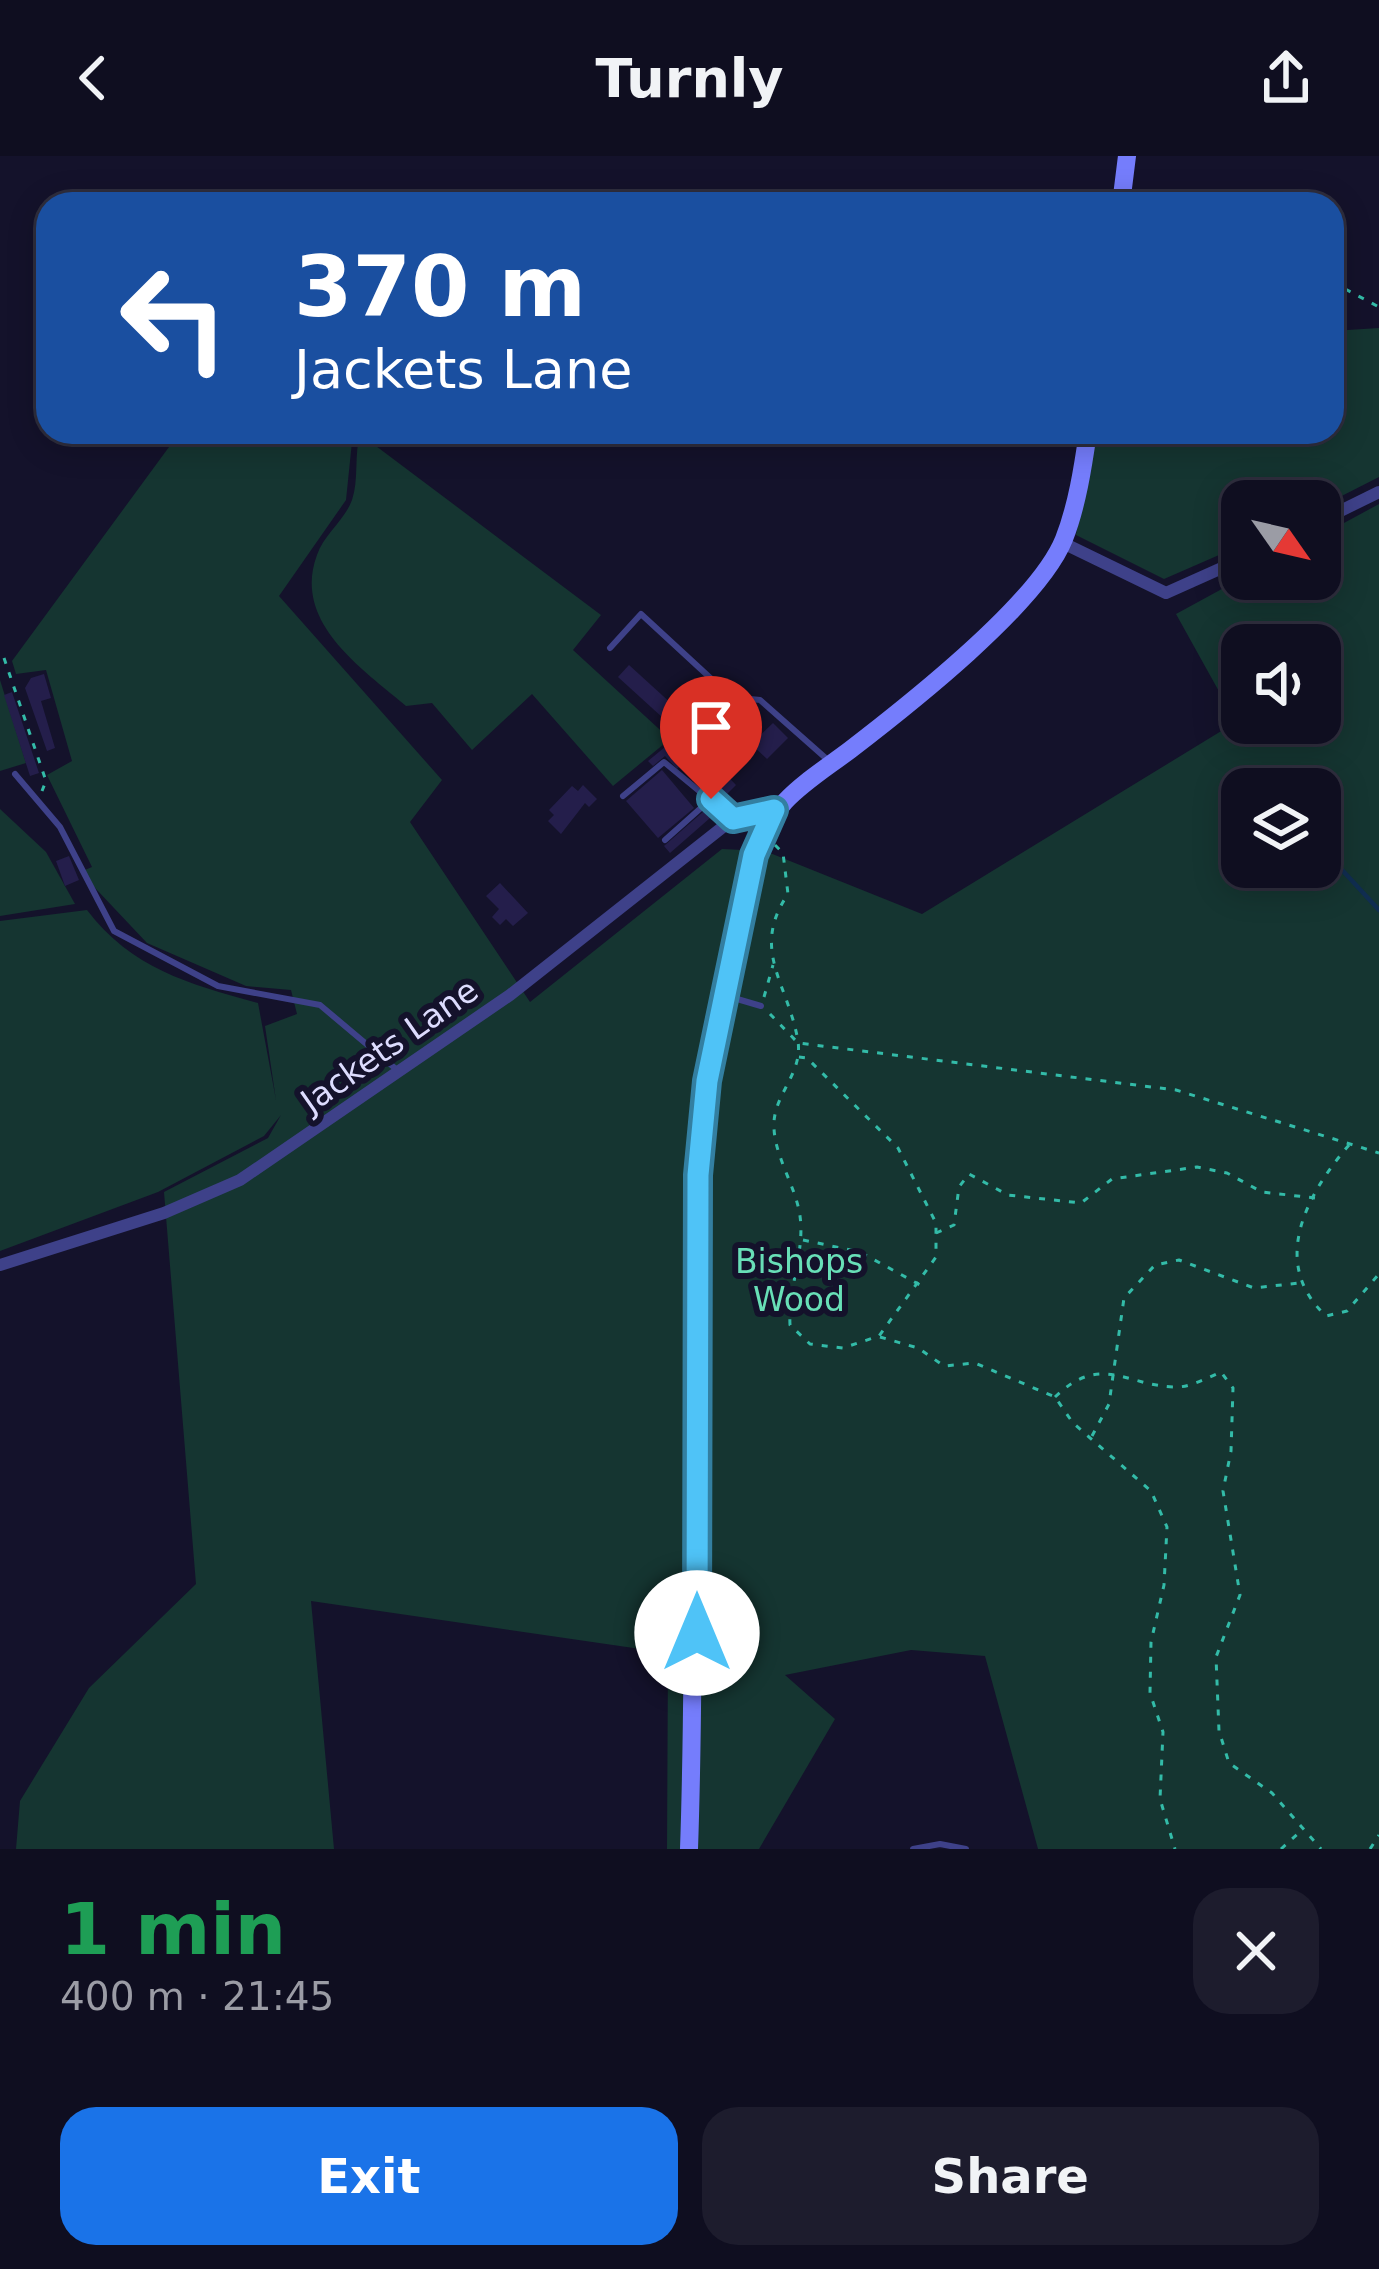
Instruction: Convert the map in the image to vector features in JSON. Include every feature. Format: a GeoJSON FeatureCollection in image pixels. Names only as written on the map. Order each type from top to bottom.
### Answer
{"type":"FeatureCollection","features":[{"type":"Feature","properties":{"kind":"street"},"geometry":{"type":"LineString","coordinates":[[1122,192],[1127,156]]}},
{"type":"Feature","properties":{"kind":"street"},"geometry":{"type":"LineString","coordinates":[[689,1849],[697,1633],[698,1175],[707,1081],[759,838],[787,794],[938,682],[1021,597],[1063,543],[1085,444]]}},
{"type":"Feature","properties":{"kind":"street"},"geometry":{"type":"LineString","coordinates":[[1341,511],[1379,492]]}},
{"type":"Feature","properties":{"kind":"street"},"geometry":{"type":"LineString","coordinates":[[1063,543],[1166,593],[1221,568]]}},
{"type":"Feature","properties":{"kind":"street","name":"Jackets Lane"},"geometry":{"type":"LineString","coordinates":[[0,1265],[164,1213],[240,1180],[510,995],[733,819],[774,810]]}},
{"type":"Feature","properties":{"kind":"lane"},"geometry":{"type":"LineString","coordinates":[[610,648],[641,614],[731,697],[760,700],[832,764]]}},
{"type":"Feature","properties":{"kind":"lane"},"geometry":{"type":"LineString","coordinates":[[623,796],[664,762],[733,819]]}},
{"type":"Feature","properties":{"kind":"lane"},"geometry":{"type":"LineString","coordinates":[[15,773],[60,826],[114,931],[218,986],[320,1005],[399,1072]]}},
{"type":"Feature","properties":{"kind":"lane"},"geometry":{"type":"LineString","coordinates":[[665,840],[711,799]]}},
{"type":"Feature","properties":{"kind":"lane"},"geometry":{"type":"LineString","coordinates":[[728,996],[761,1006]]}},
{"type":"Feature","properties":{"kind":"lane"},"geometry":{"type":"LineString","coordinates":[[913,1849],[940,1844],[966,1849]]}},
{"type":"Feature","properties":{"kind":"path"},"geometry":{"type":"LineString","coordinates":[[1344,289],[1379,308]]}},
{"type":"Feature","properties":{"kind":"path"},"geometry":{"type":"LineString","coordinates":[[4,658],[46,781],[38,801]]}},
{"type":"Feature","properties":{"kind":"path"},"geometry":{"type":"LineString","coordinates":[[759,838],[783,853],[788,887],[769,938],[798,1043],[793,1080],[778,1101],[773,1130],[800,1211],[802,1240],[788,1291],[790,1325],[810,1344],[843,1348],[878,1336],[920,1285],[936,1257],[936,1233],[898,1148],[807,1058],[798,1057]]}},
{"type":"Feature","properties":{"kind":"path"},"geometry":{"type":"LineString","coordinates":[[774,960],[761,1006],[798,1043],[1176,1090],[1379,1153]]}},
{"type":"Feature","properties":{"kind":"path"},"geometry":{"type":"LineString","coordinates":[[1349,1145],[1299,1232],[1294,1270],[1304,1295],[1326,1316],[1347,1310],[1379,1274]]}},
{"type":"Feature","properties":{"kind":"path"},"geometry":{"type":"LineString","coordinates":[[936,1233],[953,1225],[959,1187],[969,1174],[1008,1195],[1081,1203],[1112,1179],[1197,1167],[1227,1172],[1262,1192],[1315,1198]]}},
{"type":"Feature","properties":{"kind":"path"},"geometry":{"type":"LineString","coordinates":[[802,1240],[860,1252],[920,1285]]}},
{"type":"Feature","properties":{"kind":"path"},"geometry":{"type":"LineString","coordinates":[[1091,1438],[1109,1403],[1124,1298],[1155,1265],[1179,1260],[1255,1288],[1299,1283]]}},
{"type":"Feature","properties":{"kind":"path"},"geometry":{"type":"LineString","coordinates":[[878,1336],[918,1348],[944,1366],[976,1364],[1055,1397],[1091,1438],[1151,1491],[1167,1528],[1164,1585],[1151,1642],[1150,1693],[1163,1732],[1160,1798],[1174,1849]]}},
{"type":"Feature","properties":{"kind":"path"},"geometry":{"type":"LineString","coordinates":[[1055,1397],[1070,1383],[1116,1371],[1178,1388],[1221,1372],[1233,1388],[1223,1491],[1240,1595],[1216,1657],[1219,1731],[1229,1763],[1272,1793],[1321,1849]]}},
{"type":"Feature","properties":{"kind":"path"},"geometry":{"type":"LineString","coordinates":[[1281,1849],[1301,1831]]}},
{"type":"Feature","properties":{"kind":"path"},"geometry":{"type":"LineString","coordinates":[[1370,1849],[1379,1835]]}},
{"type":"Feature","properties":{"kind":"green space"},"geometry":{"type":"Polygon","coordinates":[[[1379,328],[1379,477],[1341,496],[1341,480],[1221,480],[1221,554],[1164,579],[1076,535],[1094,444],[1344,444],[1344,330],[1379,328]]]}},
{"type":"Feature","properties":{"kind":"green space","name":"Bishops Wood"},"geometry":{"type":"Polygon","coordinates":[[[171,444],[352,444],[346,500],[279,596],[442,780],[410,822],[530,1002],[722,849],[765,851],[922,914],[1221,731],[1221,744],[1341,744],[1341,624],[1221,624],[1221,695],[1176,614],[1221,589],[1221,600],[1341,600],[1341,525],[1379,504],[1379,1849],[1038,1849],[985,1656],[911,1650],[785,1675],[835,1719],[759,1849],[667,1849],[668,1653],[311,1601],[334,1849],[16,1849],[20,1801],[89,1688],[196,1584],[164,1192],[268,1138],[281,1115],[264,1136],[158,1192],[0,1251],[0,921],[87,910],[123,947],[164,972],[258,1003],[276,1100],[265,1026],[297,1014],[291,990],[246,986],[147,943],[80,872],[92,867],[47,775],[72,761],[46,670],[16,674],[12,661],[171,444]]]}},
{"type":"Feature","properties":{"kind":"green space"},"geometry":{"type":"Polygon","coordinates":[[[358,444],[373,444],[601,615],[573,650],[670,739],[613,786],[532,694],[472,750],[432,703],[406,706],[351,659],[322,622],[312,579],[320,547],[352,500],[358,444]]]}},
{"type":"Feature","properties":{"kind":"green space"},"geometry":{"type":"Polygon","coordinates":[[[0,680],[26,763],[0,771],[0,680]]]}},
{"type":"Feature","properties":{"kind":"green space"},"geometry":{"type":"Polygon","coordinates":[[[0,809],[46,852],[75,904],[0,916],[0,809]]]}},
{"type":"Feature","properties":{"kind":"building"},"geometry":{"type":"Polygon","coordinates":[[[629,665],[696,726],[685,738],[618,677],[629,665]]]}},
{"type":"Feature","properties":{"kind":"building"},"geometry":{"type":"Polygon","coordinates":[[[44,674],[51,698],[41,701],[55,748],[47,751],[25,688],[31,678],[44,674]]]}},
{"type":"Feature","properties":{"kind":"building"},"geometry":{"type":"Polygon","coordinates":[[[12,692],[39,773],[30,776],[4,695],[12,692]]]}},
{"type":"Feature","properties":{"kind":"building"},"geometry":{"type":"Polygon","coordinates":[[[728,721],[737,731],[710,758],[736,785],[724,797],[703,776],[710,786],[706,789],[692,780],[706,768],[702,764],[692,774],[683,764],[728,721]]]}},
{"type":"Feature","properties":{"kind":"building"},"geometry":{"type":"Polygon","coordinates":[[[773,723],[788,738],[767,759],[751,744],[773,723]]]}},
{"type":"Feature","properties":{"kind":"building"},"geometry":{"type":"Polygon","coordinates":[[[665,747],[682,764],[677,769],[665,756],[653,766],[648,761],[665,747]]]}},
{"type":"Feature","properties":{"kind":"building"},"geometry":{"type":"Polygon","coordinates":[[[662,770],[694,808],[658,838],[626,801],[662,770]]]}},
{"type":"Feature","properties":{"kind":"building"},"geometry":{"type":"Polygon","coordinates":[[[583,785],[597,799],[589,807],[585,803],[561,834],[548,821],[554,815],[549,810],[572,786],[578,791],[583,785]]]}},
{"type":"Feature","properties":{"kind":"building"},"geometry":{"type":"Polygon","coordinates":[[[712,804],[718,811],[670,853],[664,846],[712,804]]]}},
{"type":"Feature","properties":{"kind":"building"},"geometry":{"type":"Polygon","coordinates":[[[69,856],[79,880],[65,886],[56,861],[69,856]]]}},
{"type":"Feature","properties":{"kind":"building"},"geometry":{"type":"Polygon","coordinates":[[[500,883],[528,913],[513,926],[506,919],[500,925],[492,917],[499,909],[486,896],[500,883]]]}},
{"type":"Feature","properties":{"kind":"waterway"},"geometry":{"type":"LineString","coordinates":[[1341,869],[1379,910]]}},
{"type":"Feature","properties":{"kind":"route"},"geometry":{"type":"LineString","coordinates":[[697,1633],[698,1175],[707,1081],[754,855],[760,832],[774,810],[733,819],[711,799]]}}]}
